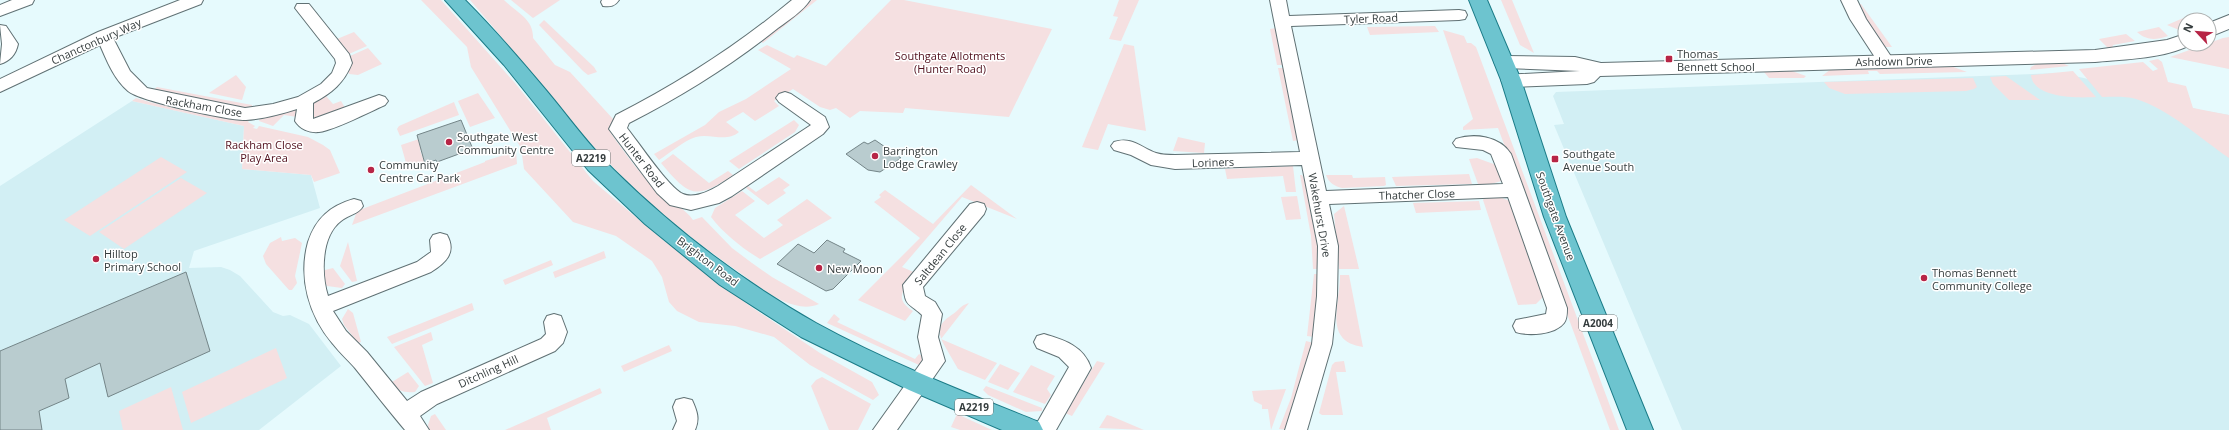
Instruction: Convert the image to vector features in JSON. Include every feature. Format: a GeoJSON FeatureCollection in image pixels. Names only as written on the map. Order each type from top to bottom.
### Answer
{"type":"FeatureCollection","features":[{"type":"Feature","properties":{"kind":"main road","name":"Brighton Road"},"geometry":{"type":"LineString","coordinates":[[454,0],[527,80],[604,174],[650,215],[751,294],[808,329],[919,383],[1030,430]]}},
{"type":"Feature","properties":{"kind":"main road","name":"Southgate Avenue"},"geometry":{"type":"LineString","coordinates":[[1478,0],[1508,71],[1556,216],[1640,430]]}},
{"type":"Feature","properties":{"kind":"street"},"geometry":{"type":"LineString","coordinates":[[0,10],[26,0]]}},
{"type":"Feature","properties":{"kind":"street","name":"Chanctonbury Way"},"geometry":{"type":"LineString","coordinates":[[0,86],[104,36],[195,0]]}},
{"type":"Feature","properties":{"kind":"street","name":"Hunter Road"},"geometry":{"type":"LineString","coordinates":[[785,98],[819,121],[820,127],[725,191],[699,202],[684,202],[677,200],[668,192],[648,169],[618,128],[622,119],[665,98],[710,71],[802,0]]}},
{"type":"Feature","properties":{"kind":"street","name":"Wakehurst Drive"},"geometry":{"type":"LineString","coordinates":[[1278,0],[1328,246],[1329,271],[1322,344],[1296,430]]}},
{"type":"Feature","properties":{"kind":"street"},"geometry":{"type":"LineString","coordinates":[[1849,0],[1855,14],[1886,61]]}},
{"type":"Feature","properties":{"kind":"street","name":"Rackham Close"},"geometry":{"type":"LineString","coordinates":[[104,36],[125,78],[131,86],[149,96],[245,114],[272,110],[304,100],[327,88],[339,75],[344,63],[339,53],[303,8]]}},
{"type":"Feature","properties":{"kind":"street","name":"Tyler Road"},"geometry":{"type":"LineString","coordinates":[[1282,22],[1459,15]]}},
{"type":"Feature","properties":{"kind":"street"},"geometry":{"type":"LineString","coordinates":[[2217,28],[2228,23]]}},
{"type":"Feature","properties":{"kind":"street"},"geometry":{"type":"LineString","coordinates":[[0,30],[10,44],[8,51],[0,59],[22,75]]}},
{"type":"Feature","properties":{"kind":"street","name":"Ashdown Drive"},"geometry":{"type":"LineString","coordinates":[[1508,71],[1587,77],[1601,70],[2095,56],[2135,52],[2171,46],[2177,43]]}},
{"type":"Feature","properties":{"kind":"street"},"geometry":{"type":"LineString","coordinates":[[304,100],[306,109],[304,121],[308,125],[318,126],[379,101]]}},
{"type":"Feature","properties":{"kind":"street"},"geometry":{"type":"LineString","coordinates":[[1462,143],[1480,142],[1498,149],[1502,154],[1558,314],[1556,320],[1552,322],[1523,326]]}},
{"type":"Feature","properties":{"kind":"street","name":"Loriners"},"geometry":{"type":"LineString","coordinates":[[1120,146],[1137,150],[1151,158],[1175,162],[1309,158]]}},
{"type":"Feature","properties":{"kind":"street","name":"Thatcher Close"},"geometry":{"type":"LineString","coordinates":[[1319,198],[1514,190]]}},
{"type":"Feature","properties":{"kind":"street","name":"Ditchling Hill"},"geometry":{"type":"LineString","coordinates":[[354,206],[342,210],[329,219],[324,225],[313,262],[313,279],[322,307],[340,337],[358,356],[411,422],[429,398],[548,345],[557,336],[558,332],[554,322]]}},
{"type":"Feature","properties":{"kind":"street","name":"Saltdean Close"},"geometry":{"type":"LineString","coordinates":[[919,383],[934,361],[928,337],[932,314],[928,308],[914,300],[913,285],[977,209]]}},
{"type":"Feature","properties":{"kind":"street"},"geometry":{"type":"LineString","coordinates":[[322,307],[424,267],[438,258],[441,253],[440,240]]}},
{"type":"Feature","properties":{"kind":"street"},"geometry":{"type":"LineString","coordinates":[[1044,342],[1071,354],[1079,362],[1080,368],[1044,430]]}},
{"type":"Feature","properties":{"kind":"street"},"geometry":{"type":"LineString","coordinates":[[884,430],[919,383]]}},
{"type":"Feature","properties":{"kind":"street"},"geometry":{"type":"LineString","coordinates":[[684,407],[688,421],[684,430]]}},
{"type":"Feature","properties":{"kind":"shaded area","name":"Thomas Bennett Community College"},"geometry":{"type":"Polygon","coordinates":[[[2059,73],[2084,78],[2200,110],[2229,115],[2229,430],[1682,430],[1554,125],[1564,124],[1553,96],[1556,92],[2059,73]]]}},
{"type":"Feature","properties":{"kind":"shaded area","name":"Hilltop Primary School"},"geometry":{"type":"Polygon","coordinates":[[[132,101],[244,126],[242,169],[311,175],[320,208],[194,251],[189,268],[221,267],[240,276],[273,312],[283,316],[290,315],[309,324],[341,366],[259,430],[0,430],[0,186],[132,101]]]}},
{"type":"Feature","properties":{"kind":"green space"},"geometry":{"type":"Polygon","coordinates":[[[421,0],[441,0],[515,83],[593,181],[663,240],[750,306],[820,353],[872,382],[879,395],[873,400],[810,365],[774,337],[735,326],[699,322],[677,311],[669,302],[662,277],[652,261],[616,236],[573,222],[524,169],[521,148],[471,67],[467,47],[421,0]]]}},
{"type":"Feature","properties":{"kind":"green space"},"geometry":{"type":"Polygon","coordinates":[[[470,0],[504,0],[519,12],[531,26],[533,38],[555,65],[570,72],[614,120],[610,132],[633,164],[664,197],[686,212],[693,220],[702,217],[732,248],[752,263],[772,277],[819,304],[799,306],[779,299],[728,265],[657,209],[609,163],[588,140],[470,0]]]}},
{"type":"Feature","properties":{"kind":"green space"},"geometry":{"type":"Polygon","coordinates":[[[511,0],[560,0],[533,18],[511,0]]]}},
{"type":"Feature","properties":{"kind":"green space"},"geometry":{"type":"Polygon","coordinates":[[[812,0],[817,0],[763,43],[760,41],[812,0]]]}},
{"type":"Feature","properties":{"kind":"green space","name":"Southgate Allotments (Hunter Road)"},"geometry":{"type":"Polygon","coordinates":[[[891,0],[904,0],[1052,29],[1009,117],[905,108],[903,113],[860,111],[850,118],[836,108],[830,110],[820,107],[793,89],[774,101],[779,106],[755,121],[743,112],[726,122],[739,132],[734,135],[729,137],[696,137],[681,144],[659,160],[654,154],[705,125],[719,112],[746,99],[791,69],[758,50],[767,45],[794,58],[797,55],[826,66],[891,0]]]}},
{"type":"Feature","properties":{"kind":"green space"},"geometry":{"type":"Polygon","coordinates":[[[1119,0],[1139,0],[1121,41],[1109,39],[1118,17],[1113,16],[1119,0]]]}},
{"type":"Feature","properties":{"kind":"green space"},"geometry":{"type":"Polygon","coordinates":[[[1501,0],[1512,0],[1534,53],[1520,45],[1501,0]]]}},
{"type":"Feature","properties":{"kind":"green space"},"geometry":{"type":"Polygon","coordinates":[[[1857,4],[1861,4],[1892,47],[1886,47],[1880,43],[1857,4]]]}},
{"type":"Feature","properties":{"kind":"green space"},"geometry":{"type":"Polygon","coordinates":[[[544,20],[594,67],[597,72],[588,75],[583,71],[539,25],[544,20]]]}},
{"type":"Feature","properties":{"kind":"green space"},"geometry":{"type":"Polygon","coordinates":[[[2177,21],[2177,29],[2167,25],[2177,21]]]}},
{"type":"Feature","properties":{"kind":"green space"},"geometry":{"type":"Polygon","coordinates":[[[1435,26],[1439,32],[1370,35],[1367,27],[1435,26]]]}},
{"type":"Feature","properties":{"kind":"green space"},"geometry":{"type":"Polygon","coordinates":[[[2159,27],[2168,36],[2152,39],[2144,37],[2137,32],[2159,27]]]}},
{"type":"Feature","properties":{"kind":"green space"},"geometry":{"type":"Polygon","coordinates":[[[1276,28],[1283,65],[1277,65],[1270,29],[1276,28]]]}},
{"type":"Feature","properties":{"kind":"green space"},"geometry":{"type":"Polygon","coordinates":[[[1443,30],[1464,36],[1467,43],[1471,43],[1476,47],[1619,430],[1610,430],[1498,128],[1463,130],[1463,127],[1473,119],[1443,30]]]}},
{"type":"Feature","properties":{"kind":"green space"},"geometry":{"type":"Polygon","coordinates":[[[354,32],[367,46],[349,54],[337,39],[354,32]]]}},
{"type":"Feature","properties":{"kind":"green space"},"geometry":{"type":"Polygon","coordinates":[[[2126,34],[2135,41],[2113,45],[2112,48],[2108,48],[2099,39],[2126,34]]]}},
{"type":"Feature","properties":{"kind":"green space"},"geometry":{"type":"Polygon","coordinates":[[[2229,37],[2229,69],[2170,57],[2184,52],[2217,52],[2217,40],[2229,37]]]}},
{"type":"Feature","properties":{"kind":"green space"},"geometry":{"type":"Polygon","coordinates":[[[1124,44],[1134,46],[1146,131],[1108,124],[1098,150],[1082,147],[1124,44]]]}},
{"type":"Feature","properties":{"kind":"green space"},"geometry":{"type":"Polygon","coordinates":[[[368,48],[382,64],[358,75],[349,74],[348,72],[351,63],[350,56],[368,48]]]}},
{"type":"Feature","properties":{"kind":"green space"},"geometry":{"type":"Polygon","coordinates":[[[2158,59],[2162,62],[2168,82],[2186,86],[2193,108],[2229,115],[2229,158],[2173,117],[2149,104],[2128,97],[2102,97],[2079,69],[2143,62],[2153,71],[2158,69],[2149,61],[2158,59]]]}},
{"type":"Feature","properties":{"kind":"green space"},"geometry":{"type":"Polygon","coordinates":[[[2040,62],[2060,62],[2069,66],[2030,70],[2031,67],[2040,62]]]}},
{"type":"Feature","properties":{"kind":"green space"},"geometry":{"type":"Polygon","coordinates":[[[1951,66],[1967,72],[1880,74],[1877,71],[1868,71],[1869,74],[1822,76],[1831,69],[1951,66]]]}},
{"type":"Feature","properties":{"kind":"green space"},"geometry":{"type":"Polygon","coordinates":[[[1278,68],[1284,68],[1299,140],[1293,141],[1278,68]]]}},
{"type":"Feature","properties":{"kind":"green space"},"geometry":{"type":"Polygon","coordinates":[[[1789,70],[1806,76],[1804,78],[1769,78],[1764,72],[1789,70]]]}},
{"type":"Feature","properties":{"kind":"green space"},"geometry":{"type":"Polygon","coordinates":[[[2073,71],[2096,97],[2068,97],[2048,93],[2040,89],[2034,83],[2031,75],[2073,71]]]}},
{"type":"Feature","properties":{"kind":"green space"},"geometry":{"type":"Polygon","coordinates":[[[236,75],[246,87],[242,100],[209,93],[236,75]]]}},
{"type":"Feature","properties":{"kind":"green space"},"geometry":{"type":"Polygon","coordinates":[[[2006,76],[2040,100],[2009,100],[1993,84],[1990,77],[2006,76]]]}},
{"type":"Feature","properties":{"kind":"green space"},"geometry":{"type":"Polygon","coordinates":[[[1973,78],[1977,87],[1966,91],[1845,94],[1829,88],[1824,82],[1973,78]]]}},
{"type":"Feature","properties":{"kind":"green space"},"geometry":{"type":"Polygon","coordinates":[[[157,87],[252,105],[252,108],[243,108],[152,91],[157,87]]]}},
{"type":"Feature","properties":{"kind":"green space"},"geometry":{"type":"Polygon","coordinates":[[[478,93],[495,118],[470,127],[458,101],[478,93]]]}},
{"type":"Feature","properties":{"kind":"green space"},"geometry":{"type":"Polygon","coordinates":[[[326,96],[333,104],[341,101],[347,111],[315,123],[310,118],[314,106],[313,104],[317,99],[326,96]]]}},
{"type":"Feature","properties":{"kind":"green space","name":"Rackham Close Play Area"},"geometry":{"type":"Polygon","coordinates":[[[136,98],[192,112],[250,119],[248,122],[255,126],[253,128],[257,129],[259,126],[308,137],[330,150],[340,173],[314,182],[311,175],[242,169],[244,126],[132,101],[136,98]]]}},
{"type":"Feature","properties":{"kind":"green space"},"geometry":{"type":"Polygon","coordinates":[[[454,102],[459,115],[400,136],[397,129],[399,126],[454,102]]]}},
{"type":"Feature","properties":{"kind":"green space"},"geometry":{"type":"Polygon","coordinates":[[[297,109],[297,117],[284,115],[273,126],[259,121],[260,118],[297,109]]]}},
{"type":"Feature","properties":{"kind":"green space"},"geometry":{"type":"Polygon","coordinates":[[[794,120],[799,125],[795,132],[739,169],[729,161],[794,120]]]}},
{"type":"Feature","properties":{"kind":"green space"},"geometry":{"type":"Polygon","coordinates":[[[1178,137],[1205,143],[1204,153],[1173,151],[1178,137]]]}},
{"type":"Feature","properties":{"kind":"green space"},"geometry":{"type":"Polygon","coordinates":[[[419,139],[427,147],[420,150],[425,164],[408,170],[401,145],[419,139]]]}},
{"type":"Feature","properties":{"kind":"green space"},"geometry":{"type":"Polygon","coordinates":[[[516,151],[517,164],[352,225],[357,211],[485,161],[516,151]]]}},
{"type":"Feature","properties":{"kind":"green space"},"geometry":{"type":"Polygon","coordinates":[[[673,154],[709,183],[728,171],[733,175],[710,189],[693,191],[686,188],[679,182],[661,163],[673,154]]]}},
{"type":"Feature","properties":{"kind":"green space"},"geometry":{"type":"Polygon","coordinates":[[[161,157],[187,172],[90,236],[64,220],[161,157]]]}},
{"type":"Feature","properties":{"kind":"green space"},"geometry":{"type":"Polygon","coordinates":[[[1477,158],[1499,166],[1505,180],[1491,184],[1478,184],[1469,159],[1477,158]]]}},
{"type":"Feature","properties":{"kind":"green space"},"geometry":{"type":"Polygon","coordinates":[[[1293,166],[1296,192],[1286,192],[1283,176],[1227,179],[1225,169],[1293,166]]]}},
{"type":"Feature","properties":{"kind":"green space"},"geometry":{"type":"Polygon","coordinates":[[[1469,174],[1472,184],[1396,186],[1392,177],[1469,174]]]}},
{"type":"Feature","properties":{"kind":"green space"},"geometry":{"type":"Polygon","coordinates":[[[1300,175],[1302,175],[1307,186],[1314,209],[1320,269],[1313,269],[1311,236],[1300,175]]]}},
{"type":"Feature","properties":{"kind":"green space"},"geometry":{"type":"Polygon","coordinates":[[[1326,175],[1352,175],[1353,178],[1385,177],[1386,185],[1342,188],[1332,184],[1326,175]]]}},
{"type":"Feature","properties":{"kind":"green space"},"geometry":{"type":"Polygon","coordinates":[[[779,177],[790,185],[783,190],[786,193],[768,205],[746,188],[748,186],[756,192],[779,177]]]}},
{"type":"Feature","properties":{"kind":"green space"},"geometry":{"type":"Polygon","coordinates":[[[181,178],[207,193],[124,249],[99,232],[181,178]]]}},
{"type":"Feature","properties":{"kind":"green space"},"geometry":{"type":"Polygon","coordinates":[[[971,185],[1017,219],[962,197],[902,267],[916,273],[902,293],[903,302],[913,311],[905,321],[858,300],[920,238],[874,202],[881,197],[879,195],[885,190],[933,224],[971,185]]]}},
{"type":"Feature","properties":{"kind":"green space"},"geometry":{"type":"Polygon","coordinates":[[[742,191],[755,201],[735,215],[764,238],[783,225],[777,220],[807,199],[832,218],[760,259],[734,240],[711,217],[715,208],[742,191]]]}},
{"type":"Feature","properties":{"kind":"green space"},"geometry":{"type":"Polygon","coordinates":[[[1297,196],[1301,219],[1286,220],[1281,197],[1297,196]]]}},
{"type":"Feature","properties":{"kind":"green space"},"geometry":{"type":"Polygon","coordinates":[[[1485,196],[1497,196],[1510,201],[1545,295],[1536,304],[1518,305],[1483,200],[1485,196]]]}},
{"type":"Feature","properties":{"kind":"green space"},"geometry":{"type":"Polygon","coordinates":[[[1479,201],[1481,210],[1416,213],[1413,203],[1479,201]]]}},
{"type":"Feature","properties":{"kind":"green space"},"geometry":{"type":"Polygon","coordinates":[[[1344,206],[1359,269],[1339,269],[1334,214],[1344,206]]]}},
{"type":"Feature","properties":{"kind":"green space"},"geometry":{"type":"Polygon","coordinates":[[[281,237],[282,241],[295,238],[302,243],[295,276],[297,283],[292,290],[289,290],[266,264],[263,256],[270,243],[281,237]]]}},
{"type":"Feature","properties":{"kind":"green space"},"geometry":{"type":"Polygon","coordinates":[[[348,242],[357,281],[352,282],[340,266],[348,242]]]}},
{"type":"Feature","properties":{"kind":"green space"},"geometry":{"type":"Polygon","coordinates":[[[604,251],[606,258],[555,278],[553,272],[604,251]]]}},
{"type":"Feature","properties":{"kind":"green space"},"geometry":{"type":"Polygon","coordinates":[[[551,260],[553,265],[505,285],[503,280],[551,260]]]}},
{"type":"Feature","properties":{"kind":"green space"},"geometry":{"type":"Polygon","coordinates":[[[333,268],[345,284],[342,288],[327,286],[321,276],[325,270],[333,268]]]}},
{"type":"Feature","properties":{"kind":"green space"},"geometry":{"type":"Polygon","coordinates":[[[1314,274],[1321,274],[1314,337],[1307,336],[1314,274]]]}},
{"type":"Feature","properties":{"kind":"green space"},"geometry":{"type":"Polygon","coordinates":[[[1340,275],[1349,275],[1363,347],[1351,343],[1343,337],[1338,329],[1336,320],[1340,275]]]}},
{"type":"Feature","properties":{"kind":"green space"},"geometry":{"type":"Polygon","coordinates":[[[472,303],[474,310],[392,344],[387,337],[472,303]]]}},
{"type":"Feature","properties":{"kind":"green space"},"geometry":{"type":"Polygon","coordinates":[[[969,303],[941,339],[940,329],[945,320],[962,306],[969,303]]]}},
{"type":"Feature","properties":{"kind":"green space"},"geometry":{"type":"Polygon","coordinates":[[[348,309],[353,313],[361,342],[358,343],[344,325],[342,319],[348,309]]]}},
{"type":"Feature","properties":{"kind":"green space"},"geometry":{"type":"Polygon","coordinates":[[[834,314],[840,319],[837,322],[915,359],[919,354],[923,357],[922,362],[919,365],[827,323],[834,314]]]}},
{"type":"Feature","properties":{"kind":"green space"},"geometry":{"type":"Polygon","coordinates":[[[431,332],[433,340],[422,345],[433,383],[425,386],[394,347],[431,332]]]}},
{"type":"Feature","properties":{"kind":"green space"},"geometry":{"type":"Polygon","coordinates":[[[941,339],[997,363],[985,380],[958,369],[941,339]]]}},
{"type":"Feature","properties":{"kind":"green space"},"geometry":{"type":"Polygon","coordinates":[[[1306,341],[1314,343],[1287,430],[1279,429],[1291,398],[1306,341]]]}},
{"type":"Feature","properties":{"kind":"green space"},"geometry":{"type":"Polygon","coordinates":[[[669,345],[672,351],[624,372],[621,366],[669,345]]]}},
{"type":"Feature","properties":{"kind":"green space"},"geometry":{"type":"Polygon","coordinates":[[[276,348],[287,378],[191,423],[182,392],[276,348]]]}},
{"type":"Feature","properties":{"kind":"green space"},"geometry":{"type":"Polygon","coordinates":[[[1097,361],[1105,363],[1072,416],[1065,413],[1097,361]]]}},
{"type":"Feature","properties":{"kind":"green space"},"geometry":{"type":"Polygon","coordinates":[[[1344,361],[1346,372],[1336,372],[1343,415],[1322,415],[1319,413],[1332,365],[1335,362],[1344,361]]]}},
{"type":"Feature","properties":{"kind":"green space"},"geometry":{"type":"Polygon","coordinates":[[[1000,364],[1020,373],[1008,390],[988,382],[1000,364]]]}},
{"type":"Feature","properties":{"kind":"green space"},"geometry":{"type":"Polygon","coordinates":[[[1031,365],[1055,376],[1047,389],[1051,395],[1045,404],[1013,392],[1031,365]]]}},
{"type":"Feature","properties":{"kind":"green space"},"geometry":{"type":"Polygon","coordinates":[[[408,372],[419,386],[415,392],[401,391],[396,388],[392,382],[408,372]]]}},
{"type":"Feature","properties":{"kind":"green space"},"geometry":{"type":"Polygon","coordinates":[[[822,377],[871,404],[858,430],[829,430],[811,386],[816,380],[822,377]]]}},
{"type":"Feature","properties":{"kind":"green space"},"geometry":{"type":"Polygon","coordinates":[[[986,386],[1042,408],[1042,411],[1026,412],[988,395],[983,390],[986,386]]]}},
{"type":"Feature","properties":{"kind":"green space"},"geometry":{"type":"Polygon","coordinates":[[[171,387],[183,430],[123,430],[119,411],[171,387]]]}},
{"type":"Feature","properties":{"kind":"green space"},"geometry":{"type":"Polygon","coordinates":[[[600,388],[602,393],[547,418],[551,430],[505,430],[600,388]]]}},
{"type":"Feature","properties":{"kind":"green space"},"geometry":{"type":"Polygon","coordinates":[[[1286,389],[1271,430],[1268,409],[1262,409],[1262,405],[1254,401],[1252,391],[1286,389]]]}},
{"type":"Feature","properties":{"kind":"green space"},"geometry":{"type":"Polygon","coordinates":[[[435,414],[446,430],[429,430],[428,425],[431,416],[435,414]]]}},
{"type":"Feature","properties":{"kind":"green space"},"geometry":{"type":"Polygon","coordinates":[[[957,414],[992,430],[960,430],[951,427],[957,414]]]}},
{"type":"Feature","properties":{"kind":"green space"},"geometry":{"type":"Polygon","coordinates":[[[1107,415],[1111,416],[1144,430],[1099,428],[1107,415]]]}},
{"type":"Feature","properties":{"kind":"building","name":"Southgate West Community Centre"},"geometry":{"type":"Polygon","coordinates":[[[461,120],[472,147],[466,149],[467,151],[437,162],[436,160],[425,164],[417,135],[461,120]]]}},
{"type":"Feature","properties":{"kind":"building","name":"Barrington Lodge Crawley"},"geometry":{"type":"Polygon","coordinates":[[[875,140],[901,158],[880,172],[868,170],[846,154],[864,142],[868,144],[875,140]]]}},
{"type":"Feature","properties":{"kind":"building","name":"New Moon"},"geometry":{"type":"Polygon","coordinates":[[[827,240],[845,249],[843,252],[861,261],[833,289],[826,291],[777,264],[798,244],[814,253],[827,240]]]}},
{"type":"Feature","properties":{"kind":"building","name":"Hilltop Primary School"},"geometry":{"type":"Polygon","coordinates":[[[186,272],[210,351],[108,397],[100,363],[65,379],[69,398],[39,411],[42,430],[0,430],[0,351],[186,272]]]}},
{"type":"Feature","properties":{"kind":"place","name":"Thomas Bennett School"},"geometry":{"type":"Point","coordinates":[1669,59]}},
{"type":"Feature","properties":{"kind":"place","name":"Southgate West Community Centre"},"geometry":{"type":"Point","coordinates":[449,142]}},
{"type":"Feature","properties":{"kind":"place","name":"Barrington Lodge Crawley"},"geometry":{"type":"Point","coordinates":[875,156]}},
{"type":"Feature","properties":{"kind":"place","name":"Southgate Avenue South"},"geometry":{"type":"Point","coordinates":[1555,159]}},
{"type":"Feature","properties":{"kind":"place","name":"Community Centre Car Park"},"geometry":{"type":"Point","coordinates":[371,170]}},
{"type":"Feature","properties":{"kind":"place","name":"Hilltop Primary School"},"geometry":{"type":"Point","coordinates":[96,259]}},
{"type":"Feature","properties":{"kind":"place","name":"New Moon"},"geometry":{"type":"Point","coordinates":[819,268]}},
{"type":"Feature","properties":{"kind":"place","name":"Thomas Bennett Community College"},"geometry":{"type":"Point","coordinates":[1924,278]}}]}
